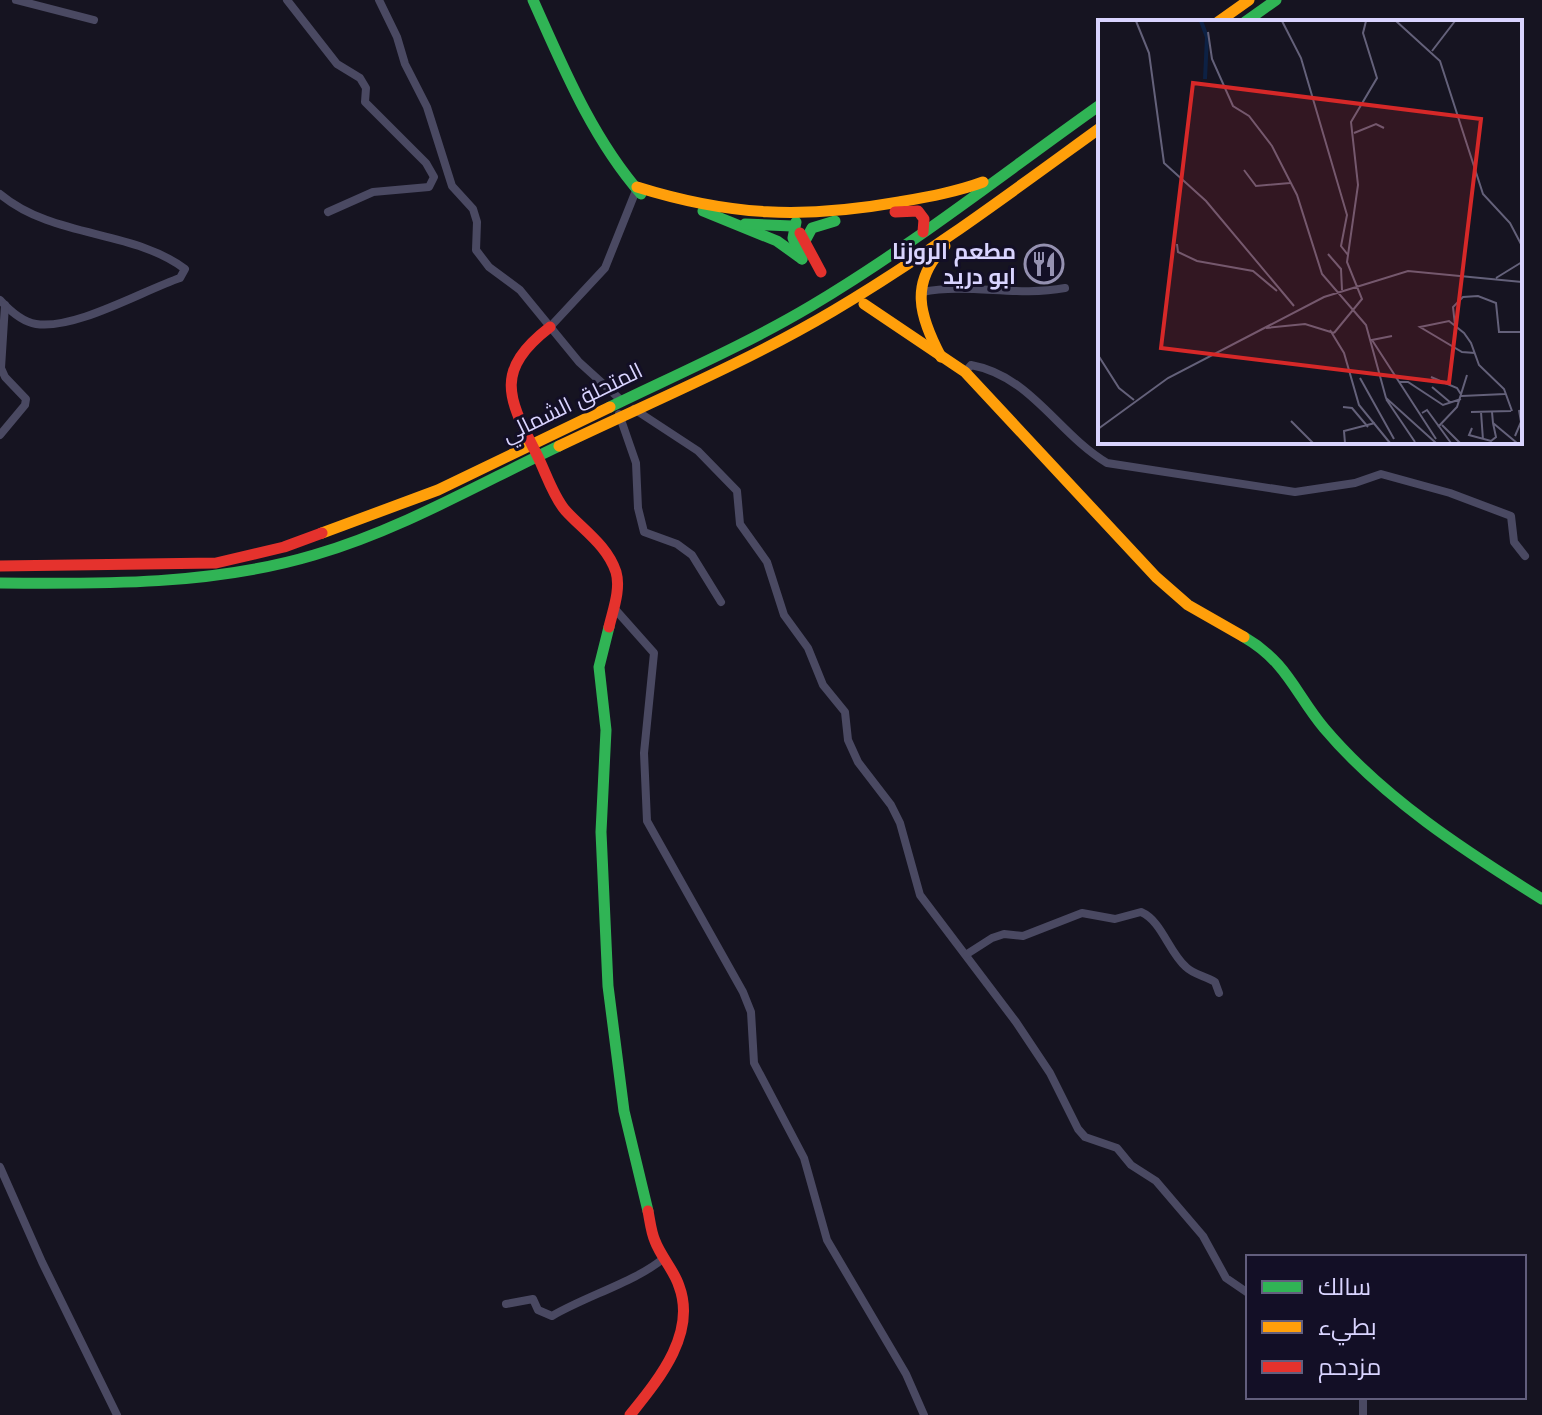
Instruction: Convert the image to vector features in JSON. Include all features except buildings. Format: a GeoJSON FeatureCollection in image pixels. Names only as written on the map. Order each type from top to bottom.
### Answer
{"type":"FeatureCollection","features":[{"type":"Feature","properties":{"kind":"main road"},"geometry":{"type":"LineString","coordinates":[[533,0],[573,89],[619,169],[642,195],[741,223],[777,241],[836,284]]}},
{"type":"Feature","properties":{"kind":"main road"},"geometry":{"type":"LineString","coordinates":[[1221,20],[1249,0]]}},
{"type":"Feature","properties":{"kind":"main road"},"geometry":{"type":"LineString","coordinates":[[1248,20],[1276,0]]}},
{"type":"Feature","properties":{"kind":"main road","name":"المتحلق الشمالي"},"geometry":{"type":"LineString","coordinates":[[0,566],[216,563],[284,547],[438,490],[822,300],[1098,106]]}},
{"type":"Feature","properties":{"kind":"main road","name":"المتحلق الشمالي"},"geometry":{"type":"LineString","coordinates":[[0,583],[116,585],[206,578],[288,563],[352,541],[445,501],[831,313],[1098,129]]}},
{"type":"Feature","properties":{"kind":"main road"},"geometry":{"type":"LineString","coordinates":[[741,223],[793,220],[867,209],[947,193],[1002,173]]}},
{"type":"Feature","properties":{"kind":"main road"},"geometry":{"type":"LineString","coordinates":[[637,187],[721,210],[822,223],[912,209],[924,219],[923,232]]}},
{"type":"Feature","properties":{"kind":"main road"},"geometry":{"type":"LineString","coordinates":[[941,357],[927,333],[922,287],[924,267],[989,207]]}},
{"type":"Feature","properties":{"kind":"main road"},"geometry":{"type":"LineString","coordinates":[[793,220],[821,272]]}},
{"type":"Feature","properties":{"kind":"main road"},"geometry":{"type":"LineString","coordinates":[[793,220],[794,246],[802,259]]}},
{"type":"Feature","properties":{"kind":"main road"},"geometry":{"type":"LineString","coordinates":[[805,241],[809,231],[822,223]]}},
{"type":"Feature","properties":{"kind":"main road"},"geometry":{"type":"LineString","coordinates":[[874,286],[906,277],[922,287]]}},
{"type":"Feature","properties":{"kind":"main road"},"geometry":{"type":"LineString","coordinates":[[864,304],[965,372],[1156,577],[1188,605],[1266,650],[1290,675],[1324,728],[1361,766],[1458,844],[1542,899]]}},
{"type":"Feature","properties":{"kind":"main road"},"geometry":{"type":"LineString","coordinates":[[550,327],[532,340],[515,366],[509,384],[511,403],[563,508],[597,541],[616,573],[614,608],[599,676],[606,730],[601,832],[608,986],[624,1111],[655,1242],[680,1287],[682,1315],[677,1345],[662,1375],[630,1415]]}},
{"type":"Feature","properties":{"kind":"main road"},"geometry":{"type":"LineString","coordinates":[[917,340],[927,333]]}},
{"type":"Feature","properties":{"kind":"street"},"geometry":{"type":"LineString","coordinates":[[16,0],[94,20]]}},
{"type":"Feature","properties":{"kind":"street"},"geometry":{"type":"LineString","coordinates":[[287,0],[337,64],[360,78],[366,88],[365,102],[426,163],[434,177],[429,187],[376,191],[328,212]]}},
{"type":"Feature","properties":{"kind":"street"},"geometry":{"type":"LineString","coordinates":[[379,0],[397,37],[405,64],[427,107],[452,186],[473,209],[477,222],[476,250],[489,267],[520,290],[579,362],[613,395],[698,451],[737,491],[740,524],[767,562],[784,615],[808,648],[823,685],[845,712],[848,740],[858,762],[891,805],[900,823],[920,895],[967,954],[1050,1073],[1085,1137],[1117,1148],[1131,1165],[1156,1181],[1203,1236],[1226,1278],[1246,1292]]}},
{"type":"Feature","properties":{"kind":"street"},"geometry":{"type":"LineString","coordinates":[[550,327],[605,268],[637,187]]}},
{"type":"Feature","properties":{"kind":"street"},"geometry":{"type":"LineString","coordinates":[[0,194],[26,214],[142,250],[185,269],[180,278],[60,322],[32,324],[2,303]]}},
{"type":"Feature","properties":{"kind":"street"},"geometry":{"type":"LineString","coordinates":[[922,287],[1036,293],[1065,288]]}},
{"type":"Feature","properties":{"kind":"street"},"geometry":{"type":"LineString","coordinates":[[0,435],[25,405],[26,399],[5,377],[1,368],[2,303]]}},
{"type":"Feature","properties":{"kind":"street"},"geometry":{"type":"LineString","coordinates":[[965,372],[971,365],[1004,375],[1090,453],[1107,463],[1295,492],[1355,483],[1381,474],[1406,479],[1511,516],[1514,542],[1525,556]]}},
{"type":"Feature","properties":{"kind":"street"},"geometry":{"type":"LineString","coordinates":[[613,395],[636,463],[638,508],[644,532],[677,544],[692,555],[721,602]]}},
{"type":"Feature","properties":{"kind":"street"},"geometry":{"type":"LineString","coordinates":[[614,608],[654,653],[644,753],[647,821],[697,916],[727,959],[743,992],[751,1012],[754,1063],[804,1158],[827,1240],[906,1374],[924,1415]]}},
{"type":"Feature","properties":{"kind":"street"},"geometry":{"type":"LineString","coordinates":[[967,954],[992,938],[1004,934],[1023,936],[1082,913],[1115,919],[1141,912],[1152,918],[1167,946],[1186,967],[1215,982],[1219,993]]}},
{"type":"Feature","properties":{"kind":"street"},"geometry":{"type":"LineString","coordinates":[[0,1167],[42,1262],[117,1415]]}},
{"type":"Feature","properties":{"kind":"street"},"geometry":{"type":"LineString","coordinates":[[506,1304],[533,1299],[538,1310],[552,1316],[583,1297],[653,1268],[664,1258]]}},
{"type":"Feature","properties":{"kind":"traffic: fast"},"geometry":{"type":"LineString","coordinates":[[533,0],[593,126],[641,194]]}},
{"type":"Feature","properties":{"kind":"traffic: fast"},"geometry":{"type":"LineString","coordinates":[[1248,20],[1276,0]]}},
{"type":"Feature","properties":{"kind":"traffic: fast"},"geometry":{"type":"LineString","coordinates":[[610,407],[811,306],[922,234],[1098,106]]}},
{"type":"Feature","properties":{"kind":"traffic: fast"},"geometry":{"type":"LineString","coordinates":[[703,211],[777,241],[802,259]]}},
{"type":"Feature","properties":{"kind":"traffic: fast"},"geometry":{"type":"LineString","coordinates":[[805,241],[812,228],[835,221]]}},
{"type":"Feature","properties":{"kind":"traffic: fast"},"geometry":{"type":"LineString","coordinates":[[796,222],[793,238],[802,259]]}},
{"type":"Feature","properties":{"kind":"traffic: fast"},"geometry":{"type":"LineString","coordinates":[[745,224],[792,226]]}},
{"type":"Feature","properties":{"kind":"traffic: fast"},"geometry":{"type":"LineString","coordinates":[[0,583],[158,581],[276,565],[377,533],[559,446]]}},
{"type":"Feature","properties":{"kind":"traffic: fast"},"geometry":{"type":"LineString","coordinates":[[609,627],[599,667],[606,730],[601,832],[608,986],[624,1111],[648,1211]]}},
{"type":"Feature","properties":{"kind":"traffic: fast"},"geometry":{"type":"LineString","coordinates":[[1244,637],[1281,668],[1324,728],[1372,778],[1426,822],[1542,899]]}},
{"type":"Feature","properties":{"kind":"traffic: slow"},"geometry":{"type":"LineString","coordinates":[[1221,20],[1249,0]]}},
{"type":"Feature","properties":{"kind":"traffic: slow"},"geometry":{"type":"LineString","coordinates":[[559,446],[732,365],[833,311],[935,246],[1098,129]]}},
{"type":"Feature","properties":{"kind":"traffic: slow"},"geometry":{"type":"LineString","coordinates":[[637,187],[735,209],[798,212],[899,202],[983,182]]}},
{"type":"Feature","properties":{"kind":"traffic: slow"},"geometry":{"type":"LineString","coordinates":[[941,357],[927,327],[921,300],[926,273],[945,246]]}},
{"type":"Feature","properties":{"kind":"traffic: slow"},"geometry":{"type":"LineString","coordinates":[[864,304],[965,372],[1156,577],[1188,605],[1244,637]]}},
{"type":"Feature","properties":{"kind":"traffic: slow"},"geometry":{"type":"LineString","coordinates":[[322,533],[438,490],[610,407]]}},
{"type":"Feature","properties":{"kind":"traffic: jam"},"geometry":{"type":"LineString","coordinates":[[895,212],[918,211],[924,219],[923,232]]}},
{"type":"Feature","properties":{"kind":"traffic: jam"},"geometry":{"type":"LineString","coordinates":[[800,233],[821,272]]}},
{"type":"Feature","properties":{"kind":"traffic: jam"},"geometry":{"type":"LineString","coordinates":[[550,327],[520,358],[511,387],[519,418],[557,498],[612,562],[618,585],[609,627]]}},
{"type":"Feature","properties":{"kind":"traffic: jam"},"geometry":{"type":"LineString","coordinates":[[0,566],[216,563],[284,547],[322,533]]}},
{"type":"Feature","properties":{"kind":"traffic: jam"},"geometry":{"type":"LineString","coordinates":[[630,1415],[663,1371],[679,1339],[683,1321],[679,1286],[655,1241],[648,1211]]}},
{"type":"Feature","properties":{"kind":"place","name":"مطعم الروزنا ابو دريد"},"geometry":{"type":"Point","coordinates":[1044,264]}}]}
